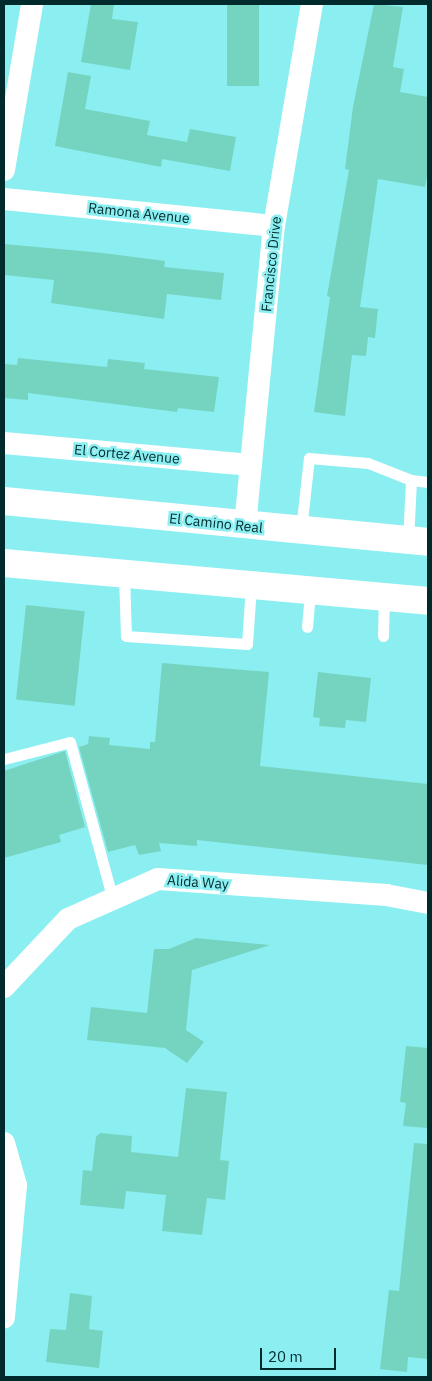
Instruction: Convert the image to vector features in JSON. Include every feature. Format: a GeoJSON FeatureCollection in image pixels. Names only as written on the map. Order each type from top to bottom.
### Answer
{"type":"FeatureCollection","features":[{"type":"Feature","properties":{"kind":"main road","name":"El Camino Real"},"geometry":{"type":"LineString","coordinates":[[4,502],[418,541]]}},
{"type":"Feature","properties":{"kind":"main road"},"geometry":{"type":"LineString","coordinates":[[4,562],[428,600]]}},
{"type":"Feature","properties":{"kind":"street"},"geometry":{"type":"LineString","coordinates":[[4,170],[32,4]]}},
{"type":"Feature","properties":{"kind":"street","name":"Francisco Drive"},"geometry":{"type":"LineString","coordinates":[[245,526],[274,226],[312,4]]}},
{"type":"Feature","properties":{"kind":"street","name":"Ramona Avenue"},"geometry":{"type":"LineString","coordinates":[[4,199],[274,226]]}},
{"type":"Feature","properties":{"kind":"street","name":"El Cortez Avenue"},"geometry":{"type":"LineString","coordinates":[[4,443],[251,465]]}},
{"type":"Feature","properties":{"kind":"street","name":"Alida Way"},"geometry":{"type":"LineString","coordinates":[[4,987],[68,919],[158,879],[428,903]]}},
{"type":"Feature","properties":{"kind":"street"},"geometry":{"type":"LineString","coordinates":[[4,1143],[16,1185],[4,1317]]}},
{"type":"Feature","properties":{"kind":"lane"},"geometry":{"type":"LineString","coordinates":[[301,530],[309,458],[368,463],[411,480],[428,482]]}},
{"type":"Feature","properties":{"kind":"lane"},"geometry":{"type":"LineString","coordinates":[[411,480],[418,541]]}},
{"type":"Feature","properties":{"kind":"lane"},"geometry":{"type":"LineString","coordinates":[[124,573],[126,636],[247,644],[251,584]]}},
{"type":"Feature","properties":{"kind":"lane"},"geometry":{"type":"LineString","coordinates":[[307,627],[310,590]]}},
{"type":"Feature","properties":{"kind":"lane"},"geometry":{"type":"LineString","coordinates":[[383,636],[384,596]]}},
{"type":"Feature","properties":{"kind":"lane"},"geometry":{"type":"LineString","coordinates":[[4,759],[70,742],[113,900]]}},
{"type":"Feature","properties":{"kind":"building"},"geometry":{"type":"Polygon","coordinates":[[[91,4],[114,4],[112,19],[138,22],[130,70],[81,62],[91,4]]]}},
{"type":"Feature","properties":{"kind":"building"},"geometry":{"type":"Polygon","coordinates":[[[227,4],[259,4],[259,86],[227,86],[227,4]]]}},
{"type":"Feature","properties":{"kind":"building"},"geometry":{"type":"Polygon","coordinates":[[[374,4],[403,7],[393,67],[404,69],[400,92],[428,97],[428,171],[425,187],[378,179],[360,307],[378,309],[375,338],[368,337],[366,356],[352,355],[345,416],[314,412],[330,297],[327,296],[349,170],[345,169],[353,107],[374,4]]]}},
{"type":"Feature","properties":{"kind":"building"},"geometry":{"type":"Polygon","coordinates":[[[68,72],[91,76],[85,109],[150,121],[147,135],[187,142],[190,129],[236,137],[230,171],[162,159],[161,167],[55,146],[68,72]]]}},
{"type":"Feature","properties":{"kind":"building"},"geometry":{"type":"Polygon","coordinates":[[[4,244],[165,261],[164,267],[224,273],[221,300],[167,294],[164,319],[51,303],[54,280],[4,275],[4,244]]]}},
{"type":"Feature","properties":{"kind":"building"},"geometry":{"type":"Polygon","coordinates":[[[18,358],[107,367],[108,359],[145,363],[144,369],[219,377],[214,412],[178,408],[177,412],[28,393],[28,400],[4,398],[4,364],[17,365],[18,358]]]}},
{"type":"Feature","properties":{"kind":"building"},"geometry":{"type":"Polygon","coordinates":[[[26,605],[85,611],[75,706],[16,699],[26,605]]]}},
{"type":"Feature","properties":{"kind":"building"},"geometry":{"type":"Polygon","coordinates":[[[162,663],[269,672],[260,766],[428,784],[428,865],[197,840],[197,846],[159,843],[161,851],[139,855],[135,845],[108,852],[79,747],[88,744],[89,736],[110,738],[109,745],[150,749],[150,742],[155,742],[162,663]]]}},
{"type":"Feature","properties":{"kind":"building"},"geometry":{"type":"Polygon","coordinates":[[[318,672],[371,678],[366,722],[346,720],[345,728],[319,726],[320,718],[313,717],[318,672]]]}},
{"type":"Feature","properties":{"kind":"building"},"geometry":{"type":"Polygon","coordinates":[[[65,751],[85,827],[59,835],[61,842],[4,858],[4,771],[65,751]]]}},
{"type":"Feature","properties":{"kind":"building"},"geometry":{"type":"Polygon","coordinates":[[[196,938],[270,945],[192,970],[186,1030],[204,1042],[187,1063],[165,1048],[87,1040],[91,1007],[147,1013],[154,949],[169,949],[196,938]]]}},
{"type":"Feature","properties":{"kind":"building"},"geometry":{"type":"Polygon","coordinates":[[[406,1046],[428,1048],[428,1128],[403,1126],[406,1103],[400,1102],[406,1046]]]}},
{"type":"Feature","properties":{"kind":"building"},"geometry":{"type":"Polygon","coordinates":[[[186,1088],[227,1092],[220,1160],[229,1161],[225,1200],[207,1198],[202,1235],[162,1231],[166,1195],[126,1191],[124,1209],[80,1205],[83,1170],[92,1171],[96,1137],[100,1133],[132,1136],[131,1152],[178,1157],[186,1088]]]}},
{"type":"Feature","properties":{"kind":"building"},"geometry":{"type":"Polygon","coordinates":[[[414,1143],[428,1144],[428,1359],[408,1357],[407,1372],[380,1369],[389,1290],[399,1291],[414,1143]]]}},
{"type":"Feature","properties":{"kind":"building"},"geometry":{"type":"Polygon","coordinates":[[[70,1293],[92,1296],[89,1329],[103,1331],[99,1368],[46,1362],[50,1329],[66,1330],[70,1293]]]}}]}
